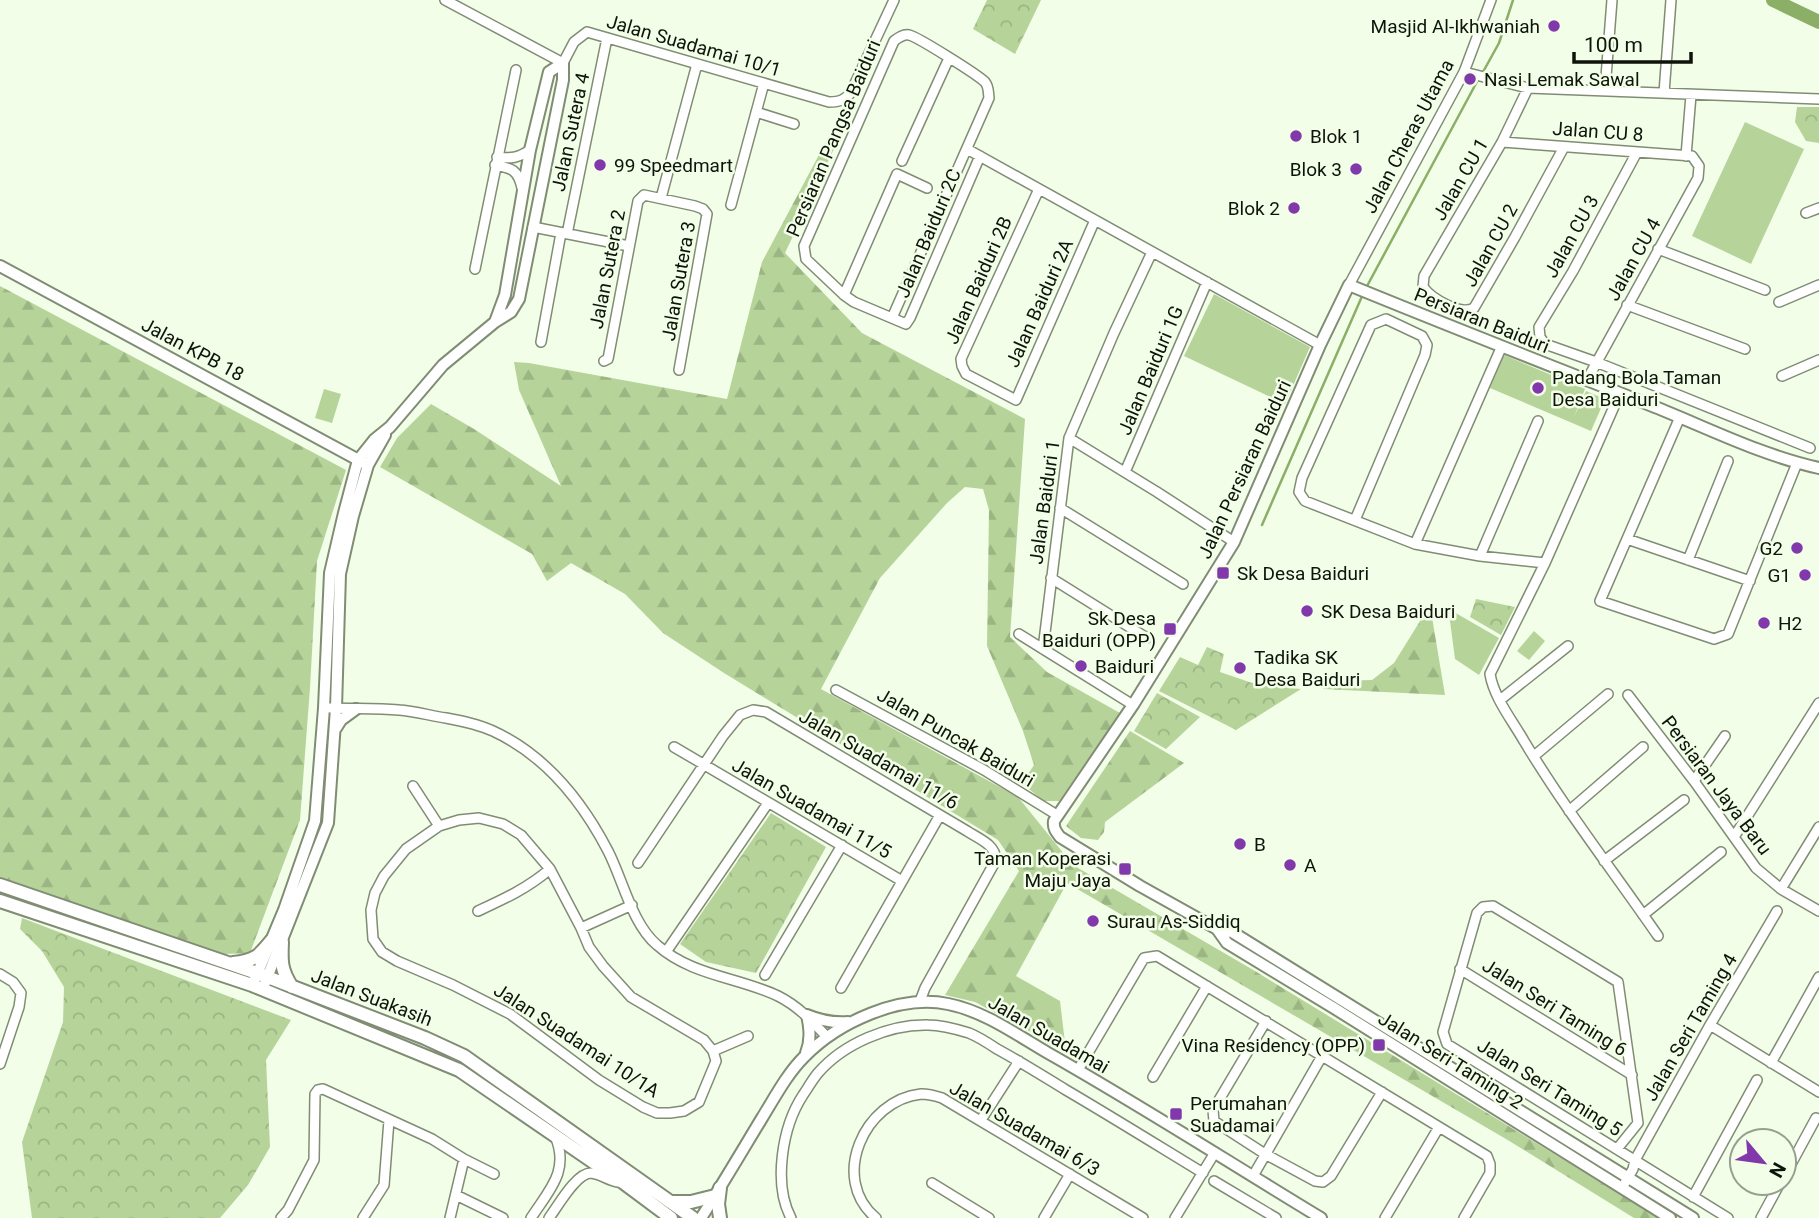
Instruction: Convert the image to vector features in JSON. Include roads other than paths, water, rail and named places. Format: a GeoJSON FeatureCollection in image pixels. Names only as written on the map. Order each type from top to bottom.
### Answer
{"type":"FeatureCollection","features":[{"type":"Feature","properties":{"kind":"main road","name":"Jalan Suakasih"},"geometry":{"type":"LineString","coordinates":[[0,885],[229,964],[260,981],[459,1070],[671,1218]]}},
{"type":"Feature","properties":{"kind":"main road","name":"Jalan Suakasih"},"geometry":{"type":"LineString","coordinates":[[0,901],[260,981],[292,987],[425,1038],[464,1056],[692,1218]]}},
{"type":"Feature","properties":{"kind":"main road"},"geometry":{"type":"LineString","coordinates":[[229,964],[258,957],[277,941]]}},
{"type":"Feature","properties":{"kind":"main road"},"geometry":{"type":"LineString","coordinates":[[277,941],[284,975],[292,987]]}},
{"type":"Feature","properties":{"kind":"main road"},"geometry":{"type":"LineString","coordinates":[[670,1202],[691,1202],[718,1192],[720,1218]]}},
{"type":"Feature","properties":{"kind":"street"},"geometry":{"type":"LineString","coordinates":[[445,0],[460,4],[563,63]]}},
{"type":"Feature","properties":{"kind":"street","name":"Jalan Suadamai 10/1"},"geometry":{"type":"LineString","coordinates":[[277,941],[284,910],[315,821],[330,708],[330,573],[344,513],[374,440],[390,427],[443,365],[511,312],[519,299],[563,79],[563,63],[574,42],[587,33],[762,88],[835,102],[848,97],[894,0]]}},
{"type":"Feature","properties":{"kind":"street","name":"Jalan Cheras Utama"},"geometry":{"type":"LineString","coordinates":[[1349,285],[1464,72],[1491,0]]}},
{"type":"Feature","properties":{"kind":"street"},"geometry":{"type":"LineString","coordinates":[[1605,90],[1612,0]]}},
{"type":"Feature","properties":{"kind":"street"},"geometry":{"type":"LineString","coordinates":[[1664,93],[1671,0]]}},
{"type":"Feature","properties":{"kind":"street","name":"Persiaran Pangsa Baiduri"},"geometry":{"type":"LineString","coordinates":[[844,295],[806,259],[804,246],[884,61],[894,41],[901,36],[910,35],[949,58]]}},
{"type":"Feature","properties":{"kind":"street","name":"Jalan Sutera 4"},"geometry":{"type":"LineString","coordinates":[[541,342],[562,235],[607,38]]}},
{"type":"Feature","properties":{"kind":"street"},"geometry":{"type":"LineString","coordinates":[[902,161],[949,58],[982,79],[988,86],[989,98],[892,318],[844,295],[897,174],[927,188]]}},
{"type":"Feature","properties":{"kind":"street","name":"Jalan Suadamai 10/1"},"geometry":{"type":"LineString","coordinates":[[495,322],[505,295],[530,150],[549,72],[563,63]]}},
{"type":"Feature","properties":{"kind":"street"},"geometry":{"type":"LineString","coordinates":[[475,269],[516,69]]}},
{"type":"Feature","properties":{"kind":"street"},"geometry":{"type":"LineString","coordinates":[[661,198],[696,69]]}},
{"type":"Feature","properties":{"kind":"street"},"geometry":{"type":"LineString","coordinates":[[1464,72],[1528,88],[1819,99]]}},
{"type":"Feature","properties":{"kind":"street"},"geometry":{"type":"LineString","coordinates":[[731,205],[762,88]]}},
{"type":"Feature","properties":{"kind":"street","name":"Jalan CU 1"},"geometry":{"type":"LineString","coordinates":[[1423,287],[1424,276],[1502,142],[1528,88]]}},
{"type":"Feature","properties":{"kind":"street","name":"Jalan CU 4"},"geometry":{"type":"LineString","coordinates":[[1587,380],[1698,178],[1699,166],[1689,156],[1691,95]]}},
{"type":"Feature","properties":{"kind":"street"},"geometry":{"type":"LineString","coordinates":[[756,112],[794,124]]}},
{"type":"Feature","properties":{"kind":"street","name":"Jalan CU 8"},"geometry":{"type":"LineString","coordinates":[[1502,142],[1689,156]]}},
{"type":"Feature","properties":{"kind":"street","name":"Jalan CU 2"},"geometry":{"type":"LineString","coordinates":[[1423,287],[1429,295],[1460,311],[1474,308],[1564,146]]}},
{"type":"Feature","properties":{"kind":"street"},"geometry":{"type":"LineString","coordinates":[[967,149],[1320,345]]}},
{"type":"Feature","properties":{"kind":"street"},"geometry":{"type":"LineString","coordinates":[[496,161],[517,158],[530,150]]}},
{"type":"Feature","properties":{"kind":"street","name":"Jalan CU 3"},"geometry":{"type":"LineString","coordinates":[[1596,362],[1545,344],[1540,337],[1539,327],[1573,271],[1637,152]]}},
{"type":"Feature","properties":{"kind":"street","name":"Jalan Baiduri 2C"},"geometry":{"type":"LineString","coordinates":[[892,318],[906,324],[910,318],[980,156]]}},
{"type":"Feature","properties":{"kind":"street"},"geometry":{"type":"LineString","coordinates":[[496,161],[514,171],[520,178],[523,189]]}},
{"type":"Feature","properties":{"kind":"street","name":"Jalan Baiduri 2B"},"geometry":{"type":"LineString","coordinates":[[1016,400],[967,374],[961,359],[1039,189]]}},
{"type":"Feature","properties":{"kind":"street","name":"Jalan Sutera 2"},"geometry":{"type":"LineString","coordinates":[[604,361],[608,359],[638,201],[644,195],[661,198]]}},
{"type":"Feature","properties":{"kind":"street","name":"Jalan Sutera 3"},"geometry":{"type":"LineString","coordinates":[[661,198],[695,206],[707,214],[679,370]]}},
{"type":"Feature","properties":{"kind":"street"},"geometry":{"type":"LineString","coordinates":[[1806,213],[1819,208]]}},
{"type":"Feature","properties":{"kind":"street","name":"Jalan Baiduri 2A"},"geometry":{"type":"LineString","coordinates":[[1016,400],[1095,220]]}},
{"type":"Feature","properties":{"kind":"street"},"geometry":{"type":"LineString","coordinates":[[533,227],[562,235],[629,246]]}},
{"type":"Feature","properties":{"kind":"street"},"geometry":{"type":"LineString","coordinates":[[1658,249],[1765,290]]}},
{"type":"Feature","properties":{"kind":"street","name":"Jalan Baiduri 1"},"geometry":{"type":"LineString","coordinates":[[1043,649],[1069,438],[1152,252]]}},
{"type":"Feature","properties":{"kind":"street","name":"Jalan KPB 18"},"geometry":{"type":"LineString","coordinates":[[0,266],[363,462]]}},
{"type":"Feature","properties":{"kind":"street","name":"Jalan Baiduri 1G"},"geometry":{"type":"LineString","coordinates":[[1125,472],[1207,282]]}},
{"type":"Feature","properties":{"kind":"street","name":"Persiaran Baiduri"},"geometry":{"type":"LineString","coordinates":[[1349,285],[1738,442],[1819,468]]}},
{"type":"Feature","properties":{"kind":"street","name":"Jalan Persiaran Baiduri"},"geometry":{"type":"LineString","coordinates":[[1057,815],[1133,705],[1234,542],[1349,285]]}},
{"type":"Feature","properties":{"kind":"street"},"geometry":{"type":"LineString","coordinates":[[1779,302],[1819,285]]}},
{"type":"Feature","properties":{"kind":"street"},"geometry":{"type":"LineString","coordinates":[[1627,305],[1745,349]]}},
{"type":"Feature","properties":{"kind":"street"},"geometry":{"type":"LineString","coordinates":[[1355,520],[1406,403],[1427,345],[1422,336],[1387,319],[1371,325],[1302,478],[1299,492],[1305,501],[1415,544],[1545,564]]}},
{"type":"Feature","properties":{"kind":"street"},"geometry":{"type":"LineString","coordinates":[[1415,544],[1501,348]]}},
{"type":"Feature","properties":{"kind":"street"},"geometry":{"type":"LineString","coordinates":[[1782,376],[1819,360]]}},
{"type":"Feature","properties":{"kind":"street"},"geometry":{"type":"LineString","coordinates":[[1596,362],[1810,447]]}},
{"type":"Feature","properties":{"kind":"street"},"geometry":{"type":"LineString","coordinates":[[1620,393],[1545,564],[1490,674],[1500,700],[1569,811],[1658,936]]}},
{"type":"Feature","properties":{"kind":"street"},"geometry":{"type":"LineString","coordinates":[[1680,417],[1600,601],[1714,639],[1728,634],[1797,463]]}},
{"type":"Feature","properties":{"kind":"street"},"geometry":{"type":"LineString","coordinates":[[1480,556],[1538,421]]}},
{"type":"Feature","properties":{"kind":"street"},"geometry":{"type":"LineString","coordinates":[[1069,438],[1234,542]]}},
{"type":"Feature","properties":{"kind":"street"},"geometry":{"type":"LineString","coordinates":[[1688,560],[1728,461]]}},
{"type":"Feature","properties":{"kind":"street","name":"Jalan Suadamai 10/1"},"geometry":{"type":"LineString","coordinates":[[260,981],[328,823],[334,731],[330,708],[336,687],[340,573],[363,462]]}},
{"type":"Feature","properties":{"kind":"street"},"geometry":{"type":"LineString","coordinates":[[1060,508],[1183,584]]}},
{"type":"Feature","properties":{"kind":"street"},"geometry":{"type":"LineString","coordinates":[[1627,539],[1750,582]]}},
{"type":"Feature","properties":{"kind":"street"},"geometry":{"type":"LineString","coordinates":[[1051,578],[1147,638]]}},
{"type":"Feature","properties":{"kind":"street"},"geometry":{"type":"LineString","coordinates":[[1019,634],[1133,705]]}},
{"type":"Feature","properties":{"kind":"street"},"geometry":{"type":"LineString","coordinates":[[1500,700],[1568,646]]}},
{"type":"Feature","properties":{"kind":"street"},"geometry":{"type":"LineString","coordinates":[[336,687],[341,698],[356,709]]}},
{"type":"Feature","properties":{"kind":"street","name":"Jalan Puncak Baiduri"},"geometry":{"type":"LineString","coordinates":[[836,690],[984,770],[1057,815]]}},
{"type":"Feature","properties":{"kind":"street"},"geometry":{"type":"LineString","coordinates":[[1534,756],[1608,694]]}},
{"type":"Feature","properties":{"kind":"street","name":"Persiaran Jaya Baru"},"geometry":{"type":"LineString","coordinates":[[1628,695],[1756,868],[1781,889],[1819,911]]}},
{"type":"Feature","properties":{"kind":"street"},"geometry":{"type":"LineString","coordinates":[[1734,837],[1819,703]]}},
{"type":"Feature","properties":{"kind":"street"},"geometry":{"type":"LineString","coordinates":[[330,708],[401,710],[465,722],[492,730],[517,745],[539,760],[574,796],[594,824],[640,923],[654,943],[666,953],[700,971],[739,981],[779,996],[807,1015],[820,1020],[851,1022]]}},
{"type":"Feature","properties":{"kind":"street"},"geometry":{"type":"LineString","coordinates":[[334,731],[341,720],[356,709]]}},
{"type":"Feature","properties":{"kind":"street","name":"Jalan Suadamai 11/6"},"geometry":{"type":"LineString","coordinates":[[704,765],[740,715],[753,710],[766,712],[991,846],[996,860],[920,1001]]}},
{"type":"Feature","properties":{"kind":"street"},"geometry":{"type":"LineString","coordinates":[[1694,781],[1724,736]]}},
{"type":"Feature","properties":{"kind":"street","name":"Jalan Suadamai 11/5"},"geometry":{"type":"LineString","coordinates":[[674,747],[902,881]]}},
{"type":"Feature","properties":{"kind":"street"},"geometry":{"type":"LineString","coordinates":[[1569,811],[1643,747]]}},
{"type":"Feature","properties":{"kind":"street"},"geometry":{"type":"LineString","coordinates":[[638,863],[704,765]]}},
{"type":"Feature","properties":{"kind":"street"},"geometry":{"type":"LineString","coordinates":[[413,786],[439,826]]}},
{"type":"Feature","properties":{"kind":"street"},"geometry":{"type":"LineString","coordinates":[[1604,861],[1684,800]]}},
{"type":"Feature","properties":{"kind":"street"},"geometry":{"type":"LineString","coordinates":[[666,953],[768,803]]}},
{"type":"Feature","properties":{"kind":"street"},"geometry":{"type":"LineString","coordinates":[[841,988],[940,815]]}},
{"type":"Feature","properties":{"kind":"street","name":"Jalan Seri Taming 2"},"geometry":{"type":"LineString","coordinates":[[1057,815],[1053,826],[1060,837],[1217,929],[1232,932],[1623,1181],[1670,1218]]}},
{"type":"Feature","properties":{"kind":"street","name":"Jalan Suadamai 10/1A"},"geometry":{"type":"LineString","coordinates":[[479,818],[503,824],[521,835],[550,869],[589,947],[603,966],[631,997],[704,1040],[713,1051],[716,1061],[699,1102],[684,1111],[670,1113],[657,1113],[643,1107],[599,1080],[510,1014],[382,952],[373,939],[371,925],[375,893],[384,876],[406,849],[439,826],[479,818]]}},
{"type":"Feature","properties":{"kind":"street"},"geometry":{"type":"LineString","coordinates":[[1781,889],[1819,827]]}},
{"type":"Feature","properties":{"kind":"street"},"geometry":{"type":"LineString","coordinates":[[765,975],[842,845]]}},
{"type":"Feature","properties":{"kind":"street"},"geometry":{"type":"LineString","coordinates":[[1643,915],[1721,852]]}},
{"type":"Feature","properties":{"kind":"street"},"geometry":{"type":"LineString","coordinates":[[478,911],[535,882],[550,869]]}},
{"type":"Feature","properties":{"kind":"street"},"geometry":{"type":"LineString","coordinates":[[581,928],[632,905]]}},
{"type":"Feature","properties":{"kind":"street"},"geometry":{"type":"LineString","coordinates":[[1460,969],[1477,913],[1483,907],[1493,906],[1618,982],[1638,1123],[1617,1149]]}},
{"type":"Feature","properties":{"kind":"street","name":"Jalan Seri Taming 4"},"geometry":{"type":"LineString","coordinates":[[1623,1181],[1633,1169],[1635,1160],[1710,1025],[1777,911]]}},
{"type":"Feature","properties":{"kind":"street"},"geometry":{"type":"LineString","coordinates":[[1078,1070],[1144,958],[1157,956],[1487,1156],[1490,1173],[1464,1218]]}},
{"type":"Feature","properties":{"kind":"street","name":"Jalan Seri Taming 5"},"geometry":{"type":"LineString","coordinates":[[1460,969],[1443,1032],[1447,1044],[1728,1218]]}},
{"type":"Feature","properties":{"kind":"street","name":"Jalan Seri Taming 6"},"geometry":{"type":"LineString","coordinates":[[1460,969],[1632,1075]]}},
{"type":"Feature","properties":{"kind":"street"},"geometry":{"type":"LineString","coordinates":[[0,974],[13,982],[21,993],[0,1064]]}},
{"type":"Feature","properties":{"kind":"street"},"geometry":{"type":"LineString","coordinates":[[1771,1063],[1819,977]]}},
{"type":"Feature","properties":{"kind":"street"},"geometry":{"type":"LineString","coordinates":[[1153,1077],[1207,986]]}},
{"type":"Feature","properties":{"kind":"street","name":"Jalan Suadamai"},"geometry":{"type":"LineString","coordinates":[[702,1218],[780,1089],[804,1056],[851,1022],[889,1008],[920,1001],[948,1004],[974,1011],[1078,1070],[1314,1216]]}},
{"type":"Feature","properties":{"kind":"street"},"geometry":{"type":"LineString","coordinates":[[807,1015],[827,1037]]}},
{"type":"Feature","properties":{"kind":"street"},"geometry":{"type":"LineString","coordinates":[[804,1056],[809,1046],[810,1033],[807,1015]]}},
{"type":"Feature","properties":{"kind":"street"},"geometry":{"type":"LineString","coordinates":[[1266,1021],[1213,1110],[1214,1121],[1265,1154],[1315,1181],[1323,1182],[1331,1177],[1382,1093]]}},
{"type":"Feature","properties":{"kind":"street"},"geometry":{"type":"LineString","coordinates":[[1710,1025],[1819,1092]]}},
{"type":"Feature","properties":{"kind":"street"},"geometry":{"type":"LineString","coordinates":[[791,1218],[781,1180],[782,1159],[787,1130],[800,1100],[818,1073],[842,1052],[867,1039],[912,1026],[943,1026],[971,1034],[1019,1060],[1203,1173]]}},
{"type":"Feature","properties":{"kind":"street"},"geometry":{"type":"LineString","coordinates":[[713,1051],[748,1035]]}},
{"type":"Feature","properties":{"kind":"street"},"geometry":{"type":"LineString","coordinates":[[1252,1176],[1322,1056]]}},
{"type":"Feature","properties":{"kind":"street"},"geometry":{"type":"LineString","coordinates":[[981,1120],[1019,1060]]}},
{"type":"Feature","properties":{"kind":"street"},"geometry":{"type":"LineString","coordinates":[[1693,1196],[1757,1080]]}},
{"type":"Feature","properties":{"kind":"street"},"geometry":{"type":"LineString","coordinates":[[281,1218],[288,1210],[314,1160],[315,1094],[318,1090],[323,1089],[432,1139],[494,1174]]}},
{"type":"Feature","properties":{"kind":"street","name":"Jalan Suadamai 6/3"},"geometry":{"type":"LineString","coordinates":[[876,1218],[866,1210],[857,1188],[853,1166],[860,1141],[872,1122],[890,1105],[921,1094],[942,1098],[1143,1218]]}},
{"type":"Feature","properties":{"kind":"street"},"geometry":{"type":"LineString","coordinates":[[1798,1151],[1816,1118]]}},
{"type":"Feature","properties":{"kind":"street"},"geometry":{"type":"LineString","coordinates":[[363,1218],[384,1185],[389,1120]]}},
{"type":"Feature","properties":{"kind":"street"},"geometry":{"type":"LineString","coordinates":[[1385,1218],[1439,1127]]}},
{"type":"Feature","properties":{"kind":"street"},"geometry":{"type":"LineString","coordinates":[[519,1218],[533,1215],[552,1186],[561,1162],[555,1136]]}},
{"type":"Feature","properties":{"kind":"street"},"geometry":{"type":"LineString","coordinates":[[1175,1218],[1214,1154]]}},
{"type":"Feature","properties":{"kind":"street"},"geometry":{"type":"LineString","coordinates":[[450,1218],[464,1159]]}},
{"type":"Feature","properties":{"kind":"street"},"geometry":{"type":"LineString","coordinates":[[549,1218],[578,1179],[586,1174],[595,1173],[613,1182],[624,1183]]}},
{"type":"Feature","properties":{"kind":"street"},"geometry":{"type":"LineString","coordinates":[[1044,1218],[1070,1174]]}},
{"type":"Feature","properties":{"kind":"street"},"geometry":{"type":"LineString","coordinates":[[1214,1181],[1276,1218]]}},
{"type":"Feature","properties":{"kind":"street"},"geometry":{"type":"LineString","coordinates":[[1623,1181],[1693,1218]]}},
{"type":"Feature","properties":{"kind":"street"},"geometry":{"type":"LineString","coordinates":[[932,1183],[989,1218]]}},
{"type":"Feature","properties":{"kind":"street"},"geometry":{"type":"LineString","coordinates":[[456,1195],[503,1218]]}},
{"type":"Feature","properties":{"kind":"street"},"geometry":{"type":"LineString","coordinates":[[1761,1218],[1772,1197]]}},
{"type":"Feature","properties":{"kind":"waterway"},"geometry":{"type":"LineString","coordinates":[[1483,72],[1499,43],[1513,0]]}},
{"type":"Feature","properties":{"kind":"waterway"},"geometry":{"type":"LineString","coordinates":[[1773,0],[1819,22]]}},
{"type":"Feature","properties":{"kind":"waterway"},"geometry":{"type":"LineString","coordinates":[[1366,288],[1479,78]]}},
{"type":"Feature","properties":{"kind":"waterway"},"geometry":{"type":"LineString","coordinates":[[1262,525],[1363,294]]}},
{"type":"Feature","properties":{"kind":"place","name":"Masjid Al-Ikhwaniah"},"geometry":{"type":"Point","coordinates":[1554,26]}},
{"type":"Feature","properties":{"kind":"place","name":"Nasi Lemak Sawal"},"geometry":{"type":"Point","coordinates":[1470,79]}},
{"type":"Feature","properties":{"kind":"place","name":"Blok 1"},"geometry":{"type":"Point","coordinates":[1296,136]}},
{"type":"Feature","properties":{"kind":"place","name":"99 Speedmart"},"geometry":{"type":"Point","coordinates":[600,165]}},
{"type":"Feature","properties":{"kind":"place","name":"Blok 3"},"geometry":{"type":"Point","coordinates":[1356,169]}},
{"type":"Feature","properties":{"kind":"place","name":"Blok 2"},"geometry":{"type":"Point","coordinates":[1294,208]}},
{"type":"Feature","properties":{"kind":"place","name":"Padang Bola Taman Desa Baiduri"},"geometry":{"type":"Point","coordinates":[1538,388]}},
{"type":"Feature","properties":{"kind":"place","name":"G2"},"geometry":{"type":"Point","coordinates":[1797,548]}},
{"type":"Feature","properties":{"kind":"place","name":"Sk Desa Baiduri"},"geometry":{"type":"Point","coordinates":[1223,573]}},
{"type":"Feature","properties":{"kind":"place","name":"G1"},"geometry":{"type":"Point","coordinates":[1805,575]}},
{"type":"Feature","properties":{"kind":"place","name":"SK Desa Baiduri"},"geometry":{"type":"Point","coordinates":[1307,611]}},
{"type":"Feature","properties":{"kind":"place","name":"H2"},"geometry":{"type":"Point","coordinates":[1764,623]}},
{"type":"Feature","properties":{"kind":"place","name":"Sk Desa Baiduri (OPP)"},"geometry":{"type":"Point","coordinates":[1170,629]}},
{"type":"Feature","properties":{"kind":"place","name":"Baiduri"},"geometry":{"type":"Point","coordinates":[1081,666]}},
{"type":"Feature","properties":{"kind":"place","name":"Tadika SK Desa Baiduri"},"geometry":{"type":"Point","coordinates":[1240,668]}},
{"type":"Feature","properties":{"kind":"place","name":"B"},"geometry":{"type":"Point","coordinates":[1240,844]}},
{"type":"Feature","properties":{"kind":"place","name":"A"},"geometry":{"type":"Point","coordinates":[1290,865]}},
{"type":"Feature","properties":{"kind":"place","name":"Taman Koperasi Maju Jaya"},"geometry":{"type":"Point","coordinates":[1125,869]}},
{"type":"Feature","properties":{"kind":"place","name":"Surau As-Siddiq"},"geometry":{"type":"Point","coordinates":[1093,921]}},
{"type":"Feature","properties":{"kind":"place","name":"Vina Residency (OPP)"},"geometry":{"type":"Point","coordinates":[1379,1045]}},
{"type":"Feature","properties":{"kind":"place","name":"Perumahan Suadamai"},"geometry":{"type":"Point","coordinates":[1176,1114]}}]}
